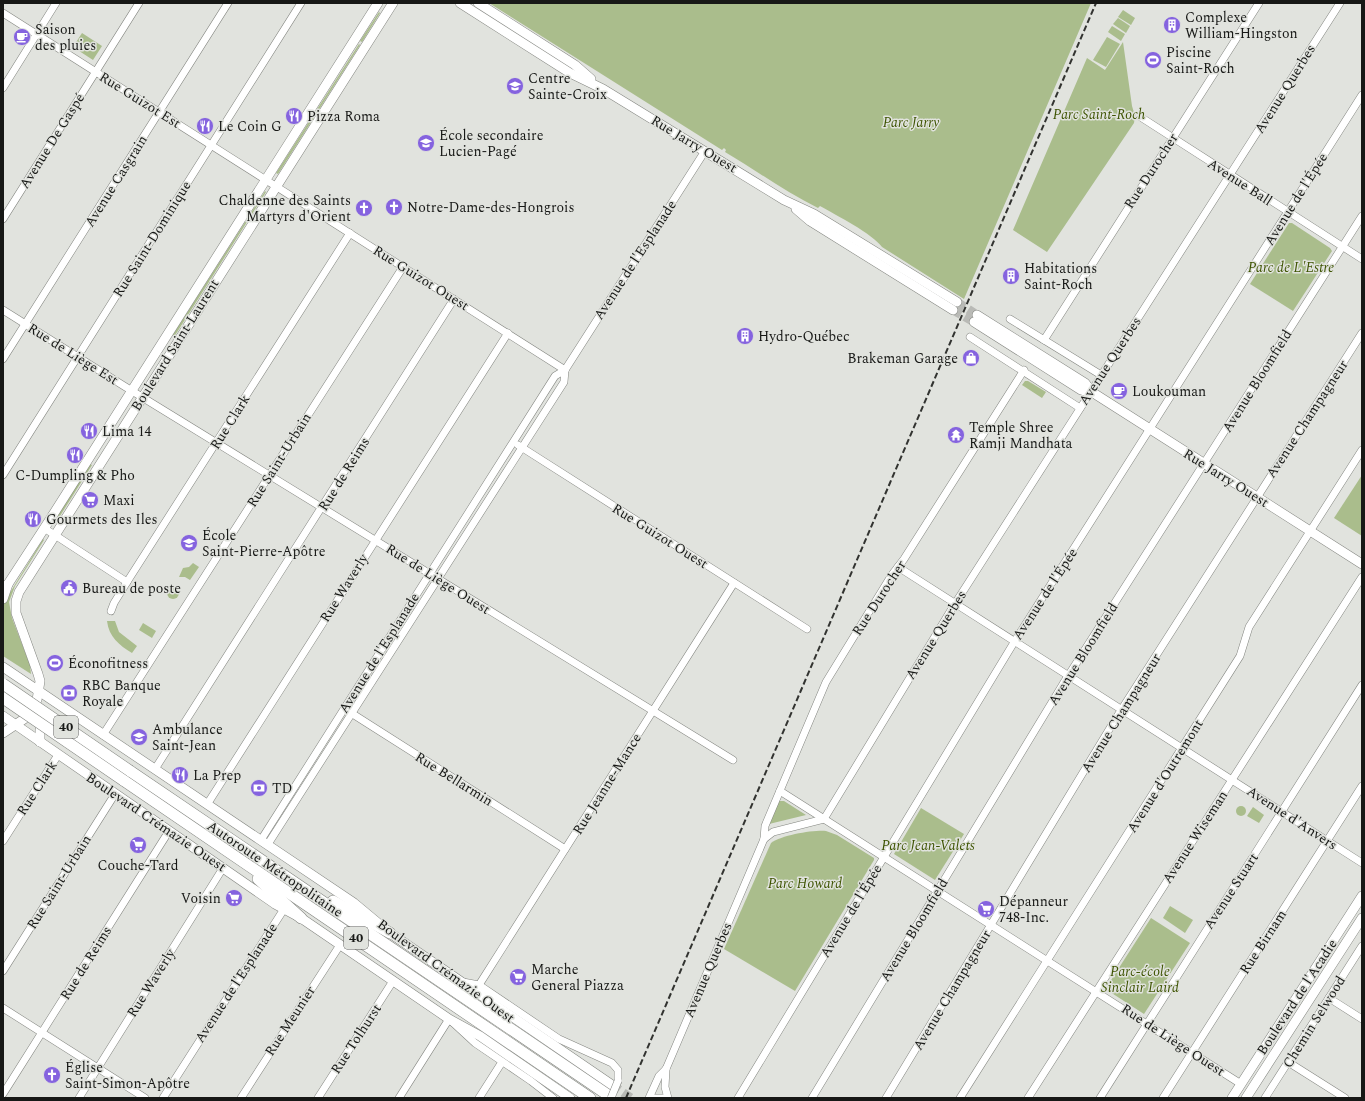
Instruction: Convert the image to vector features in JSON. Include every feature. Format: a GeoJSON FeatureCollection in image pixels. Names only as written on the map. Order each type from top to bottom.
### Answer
{"type":"FeatureCollection","features":[{"type":"Feature","properties":{"kind":"highway","name":"Autoroute Métropolitaine"},"geometry":{"type":"LineString","coordinates":[[3,684],[264,861],[612,1090]]}},
{"type":"Feature","properties":{"kind":"highway","name":"Autoroute Métropolitaine"},"geometry":{"type":"LineString","coordinates":[[3,698],[590,1098]]}},
{"type":"Feature","properties":{"kind":"highway"},"geometry":{"type":"LineString","coordinates":[[225,849],[301,918]]}},
{"type":"Feature","properties":{"kind":"highway"},"geometry":{"type":"LineString","coordinates":[[264,861],[390,933]]}},
{"type":"Feature","properties":{"kind":"main road","name":"Boulevard Saint-Laurent"},"geometry":{"type":"LineString","coordinates":[[3,599],[6,586],[378,3]]}},
{"type":"Feature","properties":{"kind":"main road","name":"Boulevard Saint-Laurent"},"geometry":{"type":"LineString","coordinates":[[38,695],[38,674],[18,618],[16,601],[21,587],[393,3]]}},
{"type":"Feature","properties":{"kind":"main road","name":"Rue Jarry Ouest"},"geometry":{"type":"LineString","coordinates":[[460,3],[570,73],[603,89],[784,200],[810,221],[955,306]]}},
{"type":"Feature","properties":{"kind":"main road","name":"Rue Jarry Ouest"},"geometry":{"type":"LineString","coordinates":[[478,3],[575,65],[603,89]]}},
{"type":"Feature","properties":{"kind":"main road","name":"Rue Jarry Ouest"},"geometry":{"type":"LineString","coordinates":[[975,319],[1085,383],[1091,391],[1362,564]]}},
{"type":"Feature","properties":{"kind":"main road","name":"Boulevard Crémazie Ouest"},"geometry":{"type":"LineString","coordinates":[[3,667],[25,687],[63,707],[103,735],[208,803],[360,907],[390,933],[612,1090]]}},
{"type":"Feature","properties":{"kind":"main road"},"geometry":{"type":"LineString","coordinates":[[52,710],[63,707]]}},
{"type":"Feature","properties":{"kind":"main road"},"geometry":{"type":"LineString","coordinates":[[3,717],[12,711]]}},
{"type":"Feature","properties":{"kind":"main road","name":"Boulevard Crémazie Ouest"},"geometry":{"type":"LineString","coordinates":[[3,717],[169,832],[284,909],[301,918],[449,1019],[480,1036],[570,1098]]}},
{"type":"Feature","properties":{"kind":"main road"},"geometry":{"type":"LineString","coordinates":[[3,733],[16,726],[24,719]]}},
{"type":"Feature","properties":{"kind":"main road"},"geometry":{"type":"LineString","coordinates":[[40,730],[40,742]]}},
{"type":"Feature","properties":{"kind":"main road","name":"Boulevard de l'Acadie"},"geometry":{"type":"LineString","coordinates":[[1232,1098],[1362,896]]}},
{"type":"Feature","properties":{"kind":"main road","name":"Boulevard de l'Acadie"},"geometry":{"type":"LineString","coordinates":[[1246,1098],[1362,918]]}},
{"type":"Feature","properties":{"kind":"street"},"geometry":{"type":"LineString","coordinates":[[3,88],[56,3]]}},
{"type":"Feature","properties":{"kind":"street","name":"Avenue De Gaspé"},"geometry":{"type":"LineString","coordinates":[[3,219],[139,3]]}},
{"type":"Feature","properties":{"kind":"street","name":"Avenue Casgrain"},"geometry":{"type":"LineString","coordinates":[[3,359],[228,3]]}},
{"type":"Feature","properties":{"kind":"street","name":"Rue Saint-Dominique"},"geometry":{"type":"LineString","coordinates":[[3,475],[301,3]]}},
{"type":"Feature","properties":{"kind":"street","name":"Rue Durocher"},"geometry":{"type":"LineString","coordinates":[[1044,340],[1259,3]]}},
{"type":"Feature","properties":{"kind":"street","name":"Avenue Querbes"},"geometry":{"type":"LineString","coordinates":[[824,819],[955,604],[1340,3]]}},
{"type":"Feature","properties":{"kind":"street","name":"Rue Guizot Est"},"geometry":{"type":"LineString","coordinates":[[3,13],[276,186]]}},
{"type":"Feature","properties":{"kind":"street","name":"Avenue de l'Épée"},"geometry":{"type":"LineString","coordinates":[[738,1098],[1014,642],[1362,95]]}},
{"type":"Feature","properties":{"kind":"street","name":"Avenue Ball"},"geometry":{"type":"LineString","coordinates":[[1139,116],[1362,259]]}},
{"type":"Feature","properties":{"kind":"street","name":"Avenue de l'Esplanade"},"geometry":{"type":"LineString","coordinates":[[264,842],[344,709],[555,376],[565,370],[705,151]]}},
{"type":"Feature","properties":{"kind":"street","name":"Rue Guizot Ouest"},"geometry":{"type":"LineString","coordinates":[[276,186],[565,370]]}},
{"type":"Feature","properties":{"kind":"street","name":"Avenue Bloomfield"},"geometry":{"type":"LineString","coordinates":[[812,1098],[1068,676],[1362,216]]}},
{"type":"Feature","properties":{"kind":"street","name":"Rue Clark"},"geometry":{"type":"LineString","coordinates":[[111,611],[127,582],[350,233]]}},
{"type":"Feature","properties":{"kind":"street","name":"Rue Saint-Urbain"},"geometry":{"type":"LineString","coordinates":[[103,735],[403,266]]}},
{"type":"Feature","properties":{"kind":"street","name":"Rue de Reims"},"geometry":{"type":"LineString","coordinates":[[155,769],[454,299]]}},
{"type":"Feature","properties":{"kind":"street","name":"Rue de Liège Est"},"geometry":{"type":"LineString","coordinates":[[3,310],[142,397]]}},
{"type":"Feature","properties":{"kind":"street"},"geometry":{"type":"LineString","coordinates":[[1010,319],[1101,376]]}},
{"type":"Feature","properties":{"kind":"street","name":"Rue Waverly"},"geometry":{"type":"LineString","coordinates":[[208,803],[508,333]]}},
{"type":"Feature","properties":{"kind":"street","name":"Avenue Champagneur"},"geometry":{"type":"LineString","coordinates":[[886,1098],[1122,710],[1362,333]]}},
{"type":"Feature","properties":{"kind":"street"},"geometry":{"type":"LineString","coordinates":[[970,337],[1024,370],[1080,408]]}},
{"type":"Feature","properties":{"kind":"street","name":"Avenue de l'Esplanade"},"geometry":{"type":"LineString","coordinates":[[264,842],[352,713],[522,448],[564,382],[565,370]]}},
{"type":"Feature","properties":{"kind":"street","name":"Rue Durocher"},"geometry":{"type":"LineString","coordinates":[[764,839],[765,826],[826,682],[1024,370]]}},
{"type":"Feature","properties":{"kind":"street","name":"Rue de Liège Ouest"},"geometry":{"type":"LineString","coordinates":[[142,397],[733,760]]}},
{"type":"Feature","properties":{"kind":"street","name":"Rue Guizot Ouest"},"geometry":{"type":"LineString","coordinates":[[513,442],[807,629]]}},
{"type":"Feature","properties":{"kind":"street","name":"Avenue d'Outremont"},"geometry":{"type":"LineString","coordinates":[[960,1098],[1240,656],[1249,627],[1362,450]]}},
{"type":"Feature","properties":{"kind":"street"},"geometry":{"type":"LineString","coordinates":[[44,528],[127,582]]}},
{"type":"Feature","properties":{"kind":"street","name":"Avenue d'Anvers"},"geometry":{"type":"LineString","coordinates":[[898,567],[1362,863]]}},
{"type":"Feature","properties":{"kind":"street","name":"Avenue Wiseman"},"geometry":{"type":"LineString","coordinates":[[1028,1098],[1362,577]]}},
{"type":"Feature","properties":{"kind":"street","name":"Rue Jeanne-Mance"},"geometry":{"type":"LineString","coordinates":[[479,985],[734,583]]}},
{"type":"Feature","properties":{"kind":"street","name":"Avenue Stuart"},"geometry":{"type":"LineString","coordinates":[[1100,1098],[1362,685]]}},
{"type":"Feature","properties":{"kind":"street","name":"Rue Bellarmin"},"geometry":{"type":"LineString","coordinates":[[344,709],[565,849]]}},
{"type":"Feature","properties":{"kind":"street","name":"Rue Clark"},"geometry":{"type":"LineString","coordinates":[[3,841],[58,755]]}},
{"type":"Feature","properties":{"kind":"street","name":"Rue Birnam"},"geometry":{"type":"LineString","coordinates":[[1163,1098],[1362,786]]}},
{"type":"Feature","properties":{"kind":"street","name":"Rue de Liège Ouest"},"geometry":{"type":"LineString","coordinates":[[780,790],[1241,1084]]}},
{"type":"Feature","properties":{"kind":"street","name":"Rue Saint-Urbain"},"geometry":{"type":"LineString","coordinates":[[3,971],[115,794]]}},
{"type":"Feature","properties":{"kind":"street"},"geometry":{"type":"LineString","coordinates":[[764,839],[771,833],[824,819]]}},
{"type":"Feature","properties":{"kind":"street","name":"Rue de Reims"},"geometry":{"type":"LineString","coordinates":[[3,1095],[169,832]]}},
{"type":"Feature","properties":{"kind":"street","name":"Avenue Querbes"},"geometry":{"type":"LineString","coordinates":[[649,1098],[659,1076],[666,1069],[764,839]]}},
{"type":"Feature","properties":{"kind":"street","name":"Rue Waverly"},"geometry":{"type":"LineString","coordinates":[[78,1098],[223,868]]}},
{"type":"Feature","properties":{"kind":"street","name":"Avenue de l'Esplanade"},"geometry":{"type":"LineString","coordinates":[[163,1098],[284,909]]}},
{"type":"Feature","properties":{"kind":"street","name":"Rue Meunier"},"geometry":{"type":"LineString","coordinates":[[240,1098],[340,945]]}},
{"type":"Feature","properties":{"kind":"street","name":"Chemin Selwood"},"geometry":{"type":"LineString","coordinates":[[1265,1098],[1362,946]]}},
{"type":"Feature","properties":{"kind":"street","name":"Rue Tolhurst"},"geometry":{"type":"LineString","coordinates":[[318,1098],[393,981]]}},
{"type":"Feature","properties":{"kind":"street"},"geometry":{"type":"LineString","coordinates":[[458,981],[479,985]]}},
{"type":"Feature","properties":{"kind":"street","name":"Boulevard Crémazie Ouest"},"geometry":{"type":"LineString","coordinates":[[479,985],[562,1041],[612,1063],[618,1070],[612,1090]]}},
{"type":"Feature","properties":{"kind":"street"},"geometry":{"type":"LineString","coordinates":[[1329,998],[1362,1018]]}},
{"type":"Feature","properties":{"kind":"street"},"geometry":{"type":"LineString","coordinates":[[3,1008],[145,1098]]}},
{"type":"Feature","properties":{"kind":"street"},"geometry":{"type":"LineString","coordinates":[[399,1098],[449,1019],[475,1043],[553,1098]]}},
{"type":"Feature","properties":{"kind":"street"},"geometry":{"type":"LineString","coordinates":[[479,1098],[502,1062]]}},
{"type":"Feature","properties":{"kind":"street"},"geometry":{"type":"LineString","coordinates":[[1288,1062],[1345,1098]]}},
{"type":"Feature","properties":{"kind":"street"},"geometry":{"type":"LineString","coordinates":[[666,1069],[665,1087],[668,1098]]}},
{"type":"Feature","properties":{"kind":"street"},"geometry":{"type":"LineString","coordinates":[[3,1095],[7,1098]]}},
{"type":"Feature","properties":{"kind":"street"},"geometry":{"type":"LineString","coordinates":[[652,1098],[664,1098]]}},
{"type":"Feature","properties":{"kind":"green space","name":"Parc Jarry"},"geometry":{"type":"Polygon","coordinates":[[[489,3],[1091,3],[964,299],[882,247],[871,236],[854,225],[820,206],[818,208],[806,202],[782,188],[725,152],[726,150],[724,148],[722,150],[489,3]]]}},
{"type":"Feature","properties":{"kind":"green space"},"geometry":{"type":"Polygon","coordinates":[[[1123,10],[1135,18],[1131,25],[1118,17],[1123,10]]]}},
{"type":"Feature","properties":{"kind":"green space"},"geometry":{"type":"Polygon","coordinates":[[[379,12],[380,13],[362,42],[360,41],[379,12]]]}},
{"type":"Feature","properties":{"kind":"green space"},"geometry":{"type":"Polygon","coordinates":[[[1118,18],[1130,26],[1126,33],[1113,24],[1118,18]]]}},
{"type":"Feature","properties":{"kind":"green space"},"geometry":{"type":"Polygon","coordinates":[[[1112,26],[1125,34],[1121,41],[1108,32],[1112,26]]]}},
{"type":"Feature","properties":{"kind":"green space"},"geometry":{"type":"Polygon","coordinates":[[[82,33],[102,46],[93,60],[73,47],[82,33]]]}},
{"type":"Feature","properties":{"kind":"green space"},"geometry":{"type":"Polygon","coordinates":[[[1107,37],[1120,44],[1106,67],[1093,60],[1107,37]]]}},
{"type":"Feature","properties":{"kind":"green space","name":"Parc Saint-Roch"},"geometry":{"type":"Polygon","coordinates":[[[1123,42],[1132,106],[1135,116],[1134,123],[1047,252],[1013,230],[1087,58],[1105,70],[1123,42]]]}},
{"type":"Feature","properties":{"kind":"green space"},"geometry":{"type":"Polygon","coordinates":[[[359,44],[360,45],[278,174],[276,173],[359,44]]]}},
{"type":"Feature","properties":{"kind":"green space"},"geometry":{"type":"Polygon","coordinates":[[[265,191],[266,192],[174,337],[172,336],[265,191]]]}},
{"type":"Feature","properties":{"kind":"green space","name":"Parc de L'Estre"},"geometry":{"type":"Polygon","coordinates":[[[1289,223],[1292,223],[1330,248],[1332,251],[1293,311],[1250,284],[1289,223]]]}},
{"type":"Feature","properties":{"kind":"green space"},"geometry":{"type":"Polygon","coordinates":[[[1025,381],[1028,381],[1046,392],[1042,398],[1022,385],[1025,381]]]}},
{"type":"Feature","properties":{"kind":"green space"},"geometry":{"type":"Polygon","coordinates":[[[90,464],[92,465],[55,524],[53,523],[90,464]]]}},
{"type":"Feature","properties":{"kind":"green space"},"geometry":{"type":"Polygon","coordinates":[[[1362,475],[1362,536],[1334,518],[1362,475]]]}},
{"type":"Feature","properties":{"kind":"green space"},"geometry":{"type":"Polygon","coordinates":[[[43,539],[44,540],[15,586],[9,602],[12,618],[30,665],[31,674],[3,656],[3,604],[43,539]]]}},
{"type":"Feature","properties":{"kind":"green space"},"geometry":{"type":"Polygon","coordinates":[[[193,563],[199,567],[190,580],[185,577],[179,577],[183,568],[189,567],[193,563]]]}},
{"type":"Feature","properties":{"kind":"green space"},"geometry":{"type":"Polygon","coordinates":[[[171,587],[175,587],[179,593],[175,599],[171,599],[167,595],[167,591],[171,587]]]}},
{"type":"Feature","properties":{"kind":"green space"},"geometry":{"type":"Polygon","coordinates":[[[107,621],[115,621],[119,632],[137,646],[132,653],[115,640],[110,632],[107,621]]]}},
{"type":"Feature","properties":{"kind":"green space"},"geometry":{"type":"Polygon","coordinates":[[[143,623],[156,631],[152,638],[139,630],[143,623]]]}},
{"type":"Feature","properties":{"kind":"green space"},"geometry":{"type":"Polygon","coordinates":[[[779,801],[784,801],[806,815],[769,824],[779,801]]]}},
{"type":"Feature","properties":{"kind":"green space"},"geometry":{"type":"Polygon","coordinates":[[[1239,806],[1243,806],[1245,807],[1245,815],[1239,816],[1236,813],[1236,809],[1239,806]]]}},
{"type":"Feature","properties":{"kind":"green space"},"geometry":{"type":"Polygon","coordinates":[[[1253,807],[1264,815],[1259,823],[1247,816],[1253,807]]]}},
{"type":"Feature","properties":{"kind":"green space","name":"Parc Jean-Valets"},"geometry":{"type":"Polygon","coordinates":[[[921,808],[964,834],[935,880],[894,854],[921,808]]]}},
{"type":"Feature","properties":{"kind":"green space","name":"Parc Howard"},"geometry":{"type":"Polygon","coordinates":[[[813,831],[826,831],[837,835],[874,858],[874,860],[795,991],[724,949],[771,843],[782,838],[798,834],[813,831]]]}},
{"type":"Feature","properties":{"kind":"green space"},"geometry":{"type":"Polygon","coordinates":[[[1170,906],[1193,920],[1185,933],[1163,918],[1170,906]]]}},
{"type":"Feature","properties":{"kind":"green space","name":"Parc-école Sinclair Laird"},"geometry":{"type":"Polygon","coordinates":[[[1151,918],[1190,943],[1144,1014],[1106,988],[1151,918]]]}},
{"type":"Feature","properties":{"kind":"tunnel"},"geometry":{"type":"LineString","coordinates":[[957,302],[977,315]]}},
{"type":"Feature","properties":{"kind":"tunnel"},"geometry":{"type":"LineString","coordinates":[[953,310],[974,322]]}},
{"type":"Feature","properties":{"kind":"tunnel"},"geometry":{"type":"LineString","coordinates":[[612,1085],[631,1098]]}},
{"type":"Feature","properties":{"kind":"railway"},"geometry":{"type":"LineString","coordinates":[[626,1098],[1096,3]]}},
{"type":"Feature","properties":{"kind":"place","name":"Complexe William-Hingston"},"geometry":{"type":"Point","coordinates":[1172,25]}},
{"type":"Feature","properties":{"kind":"place","name":"Saison des pluies"},"geometry":{"type":"Point","coordinates":[22,37]}},
{"type":"Feature","properties":{"kind":"place","name":"Piscine Saint-Roch"},"geometry":{"type":"Point","coordinates":[1153,60]}},
{"type":"Feature","properties":{"kind":"place","name":"Centre Sainte-Croix"},"geometry":{"type":"Point","coordinates":[515,86]}},
{"type":"Feature","properties":{"kind":"place","name":"Pizza Roma"},"geometry":{"type":"Point","coordinates":[294,116]}},
{"type":"Feature","properties":{"kind":"place","name":"Le Coin G"},"geometry":{"type":"Point","coordinates":[205,126]}},
{"type":"Feature","properties":{"kind":"place","name":"École secondaire Lucien-Pagé"},"geometry":{"type":"Point","coordinates":[426,143]}},
{"type":"Feature","properties":{"kind":"place","name":"Notre-Dame-des-Hongrois"},"geometry":{"type":"Point","coordinates":[394,207]}},
{"type":"Feature","properties":{"kind":"place","name":"Chaldenne des Saints Martyrs d'Orient"},"geometry":{"type":"Point","coordinates":[364,208]}},
{"type":"Feature","properties":{"kind":"place","name":"Habitations Saint-Roch"},"geometry":{"type":"Point","coordinates":[1011,276]}},
{"type":"Feature","properties":{"kind":"place","name":"Hydro-Québec"},"geometry":{"type":"Point","coordinates":[745,336]}},
{"type":"Feature","properties":{"kind":"place","name":"Brakeman Garage"},"geometry":{"type":"Point","coordinates":[971,358]}},
{"type":"Feature","properties":{"kind":"place","name":"Loukouman"},"geometry":{"type":"Point","coordinates":[1119,391]}},
{"type":"Feature","properties":{"kind":"place","name":"Lima 14"},"geometry":{"type":"Point","coordinates":[89,431]}},
{"type":"Feature","properties":{"kind":"place","name":"Temple Shree Ramji Mandhata"},"geometry":{"type":"Point","coordinates":[956,435]}},
{"type":"Feature","properties":{"kind":"place","name":"C-Dumpling & Pho"},"geometry":{"type":"Point","coordinates":[75,455]}},
{"type":"Feature","properties":{"kind":"place","name":"Maxi"},"geometry":{"type":"Point","coordinates":[90,500]}},
{"type":"Feature","properties":{"kind":"place","name":"Gourmets des Iles"},"geometry":{"type":"Point","coordinates":[33,519]}},
{"type":"Feature","properties":{"kind":"place","name":"École Saint-Pierre-Apôtre"},"geometry":{"type":"Point","coordinates":[189,543]}},
{"type":"Feature","properties":{"kind":"place","name":"Bureau de poste"},"geometry":{"type":"Point","coordinates":[69,588]}},
{"type":"Feature","properties":{"kind":"place","name":"Éconofitness"},"geometry":{"type":"Point","coordinates":[55,663]}},
{"type":"Feature","properties":{"kind":"place","name":"RBC Banque Royale"},"geometry":{"type":"Point","coordinates":[69,693]}},
{"type":"Feature","properties":{"kind":"place","name":"Ambulance Saint-Jean"},"geometry":{"type":"Point","coordinates":[139,737]}},
{"type":"Feature","properties":{"kind":"place","name":"La Prep"},"geometry":{"type":"Point","coordinates":[180,775]}},
{"type":"Feature","properties":{"kind":"place","name":"TD"},"geometry":{"type":"Point","coordinates":[259,788]}},
{"type":"Feature","properties":{"kind":"place","name":"Couche-Tard"},"geometry":{"type":"Point","coordinates":[138,845]}},
{"type":"Feature","properties":{"kind":"place","name":"Voisin"},"geometry":{"type":"Point","coordinates":[234,898]}},
{"type":"Feature","properties":{"kind":"place","name":"Dépanneur 748-Inc."},"geometry":{"type":"Point","coordinates":[986,909]}},
{"type":"Feature","properties":{"kind":"place","name":"Marche General Piazza"},"geometry":{"type":"Point","coordinates":[518,977]}},
{"type":"Feature","properties":{"kind":"place","name":"Église Saint-Simon-Apôtre"},"geometry":{"type":"Point","coordinates":[52,1075]}}]}
